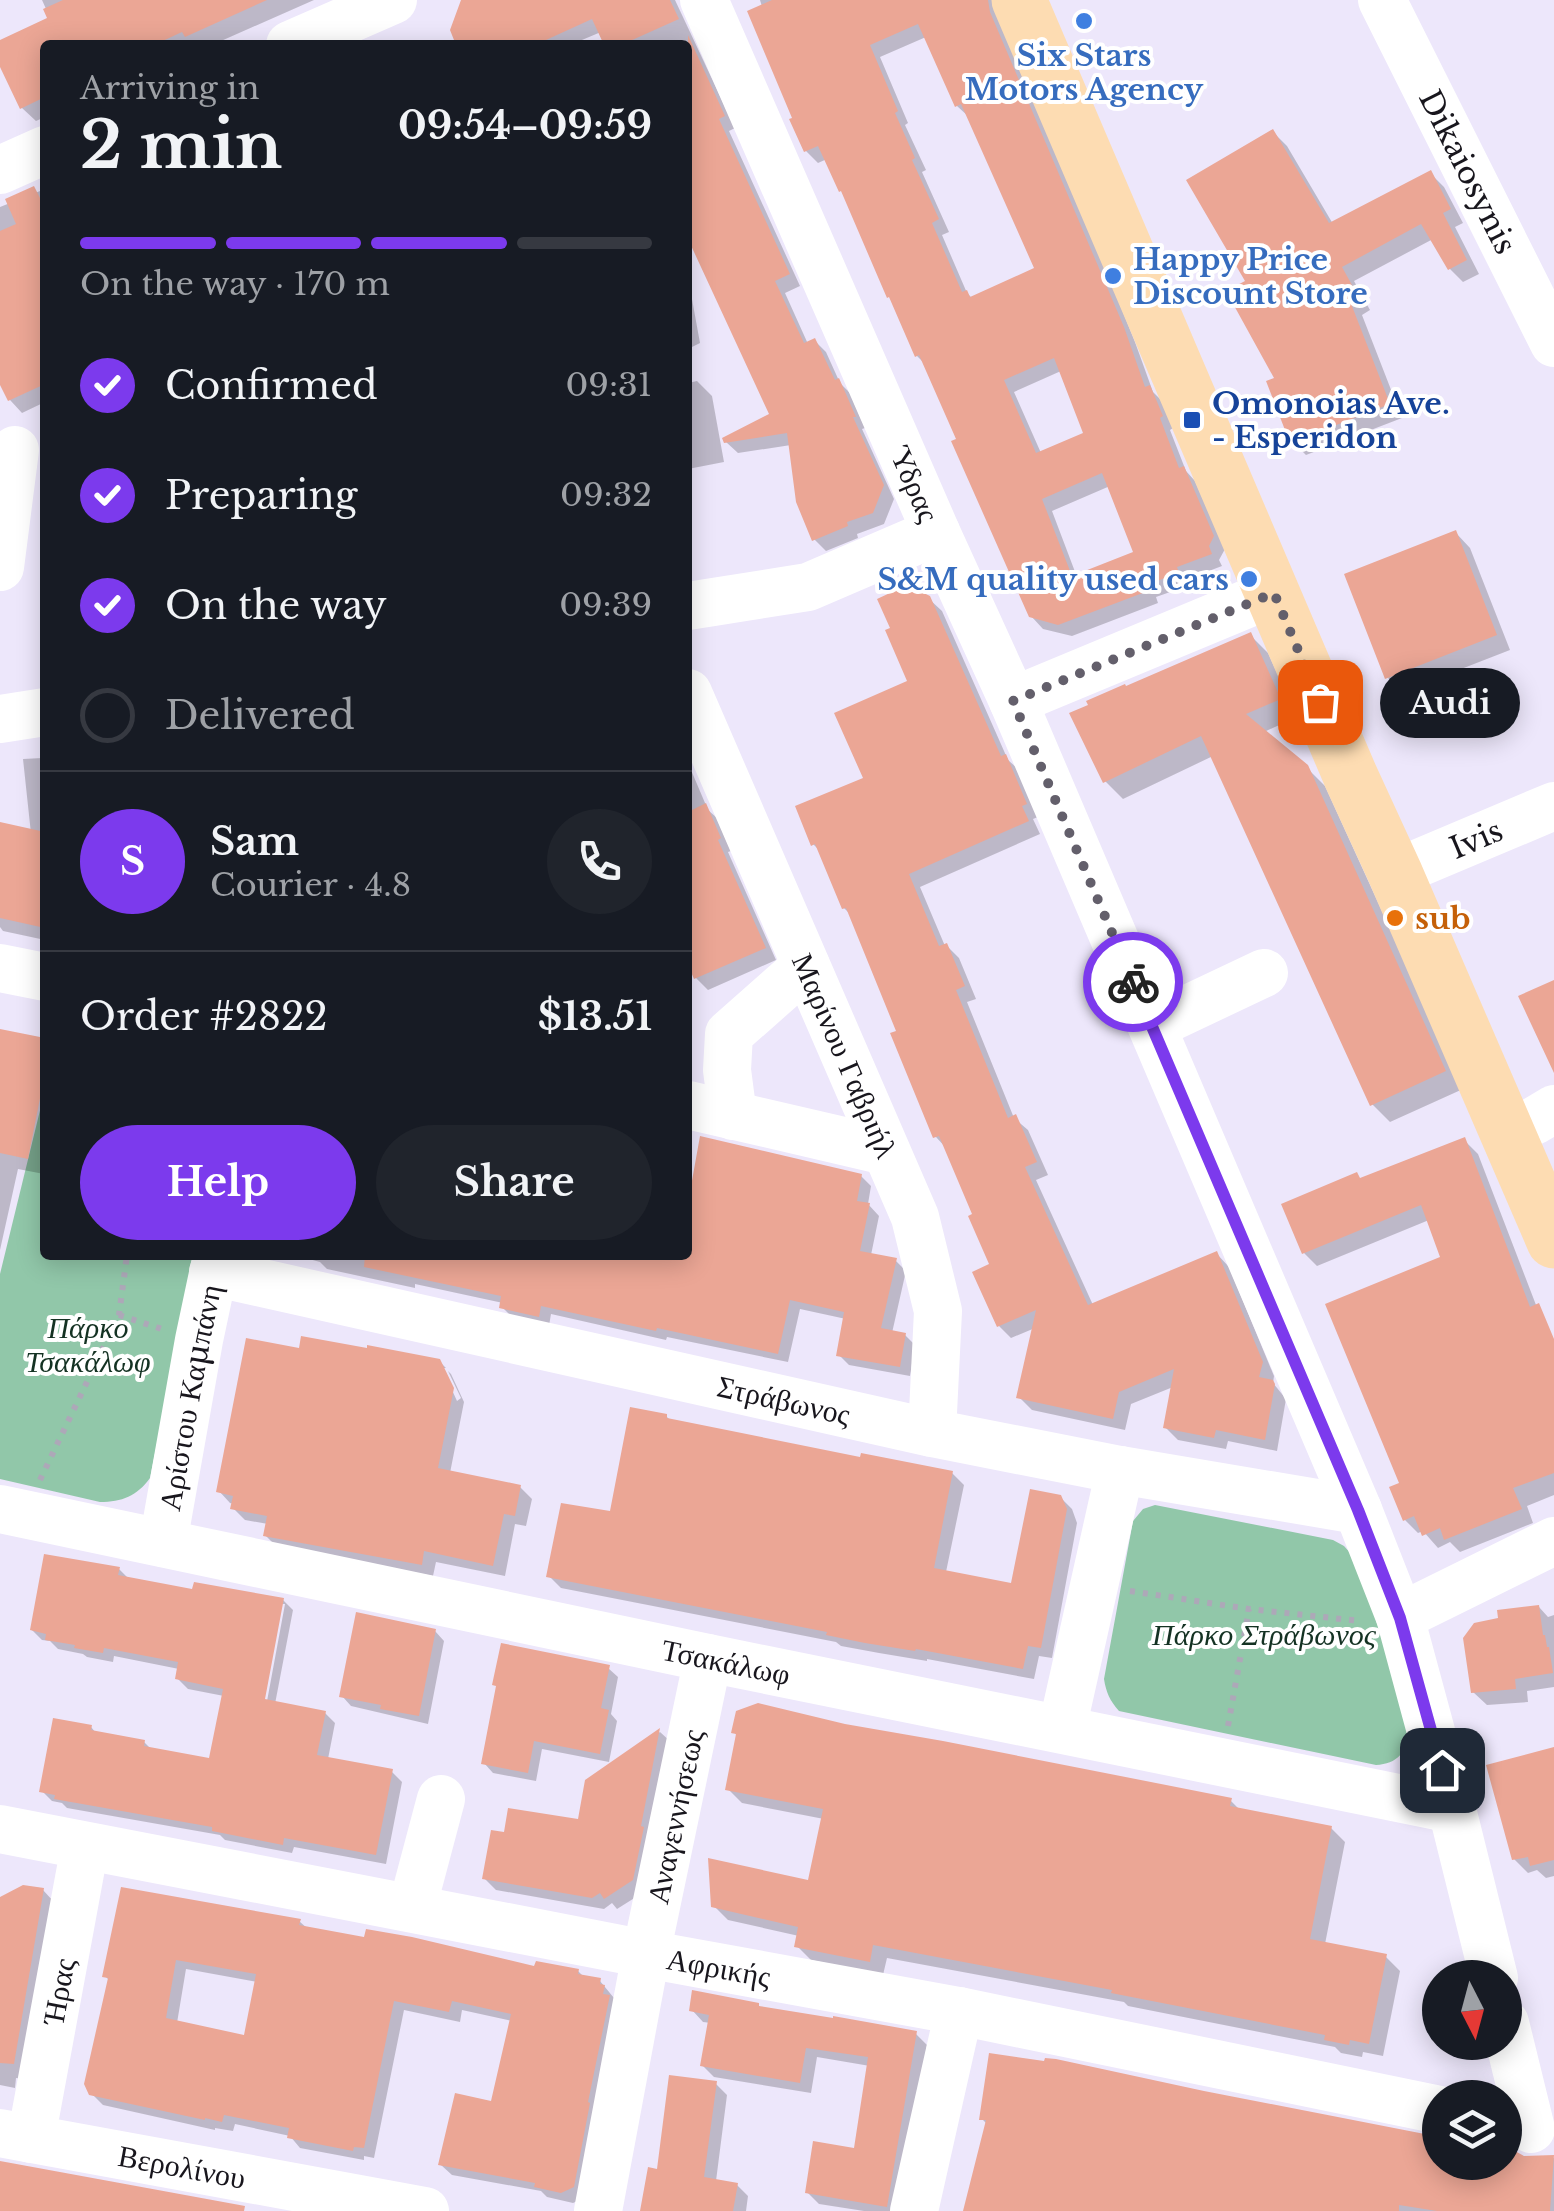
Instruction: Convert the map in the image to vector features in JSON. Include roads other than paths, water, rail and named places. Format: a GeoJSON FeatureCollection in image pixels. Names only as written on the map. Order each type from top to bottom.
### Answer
{"type":"FeatureCollection","features":[{"type":"Feature","properties":{"kind":"main road"},"geometry":{"type":"LineString","coordinates":[[1018,0],[1350,775],[1411,866],[1547,1132]]}},
{"type":"Feature","properties":{"kind":"main road"},"geometry":{"type":"LineString","coordinates":[[1050,0],[1372,743],[1411,866],[1554,1241]]}},
{"type":"Feature","properties":{"kind":"street","name":"Ύδρας"},"geometry":{"type":"LineString","coordinates":[[704,0],[1013,701],[1358,1510],[1400,1618],[1490,1960]]}},
{"type":"Feature","properties":{"kind":"street","name":"Dikaiosynis"},"geometry":{"type":"LineString","coordinates":[[1382,0],[1554,343]]}},
{"type":"Feature","properties":{"kind":"street"},"geometry":{"type":"LineString","coordinates":[[305,40],[386,13]]}},
{"type":"Feature","properties":{"kind":"street"},"geometry":{"type":"LineString","coordinates":[[0,170],[40,152]]}},
{"type":"Feature","properties":{"kind":"street"},"geometry":{"type":"LineString","coordinates":[[0,566],[20,447]]}},
{"type":"Feature","properties":{"kind":"street"},"geometry":{"type":"LineString","coordinates":[[692,605],[808,587],[936,532]]}},
{"type":"Feature","properties":{"kind":"street"},"geometry":{"type":"LineString","coordinates":[[1013,701],[1274,593]]}},
{"type":"Feature","properties":{"kind":"street","name":"Μαρίνου Γαβριήλ"},"geometry":{"type":"LineString","coordinates":[[692,702],[915,1217],[938,1311],[932,1433]]}},
{"type":"Feature","properties":{"kind":"street"},"geometry":{"type":"LineString","coordinates":[[0,718],[40,713]]}},
{"type":"Feature","properties":{"kind":"street","name":"Ivis"},"geometry":{"type":"LineString","coordinates":[[1411,866],[1554,806]]}},
{"type":"Feature","properties":{"kind":"street"},"geometry":{"type":"LineString","coordinates":[[734,1116],[727,1070],[729,1034],[806,966]]}},
{"type":"Feature","properties":{"kind":"street"},"geometry":{"type":"LineString","coordinates":[[0,968],[40,976]]}},
{"type":"Feature","properties":{"kind":"street"},"geometry":{"type":"LineString","coordinates":[[1152,1026],[1264,973]]}},
{"type":"Feature","properties":{"kind":"street"},"geometry":{"type":"LineString","coordinates":[[692,1106],[886,1150]]}},
{"type":"Feature","properties":{"kind":"street","name":"Στράβωνος"},"geometry":{"type":"LineString","coordinates":[[215,1264],[932,1433],[1358,1510]]}},
{"type":"Feature","properties":{"kind":"street","name":"Αρίστου Καμπάνη"},"geometry":{"type":"LineString","coordinates":[[163,1543],[215,1264]]}},
{"type":"Feature","properties":{"kind":"street"},"geometry":{"type":"LineString","coordinates":[[1062,1729],[1120,1470]]}},
{"type":"Feature","properties":{"kind":"street","name":"Τσακάλωφ"},"geometry":{"type":"LineString","coordinates":[[8,1511],[1452,1808]]}},
{"type":"Feature","properties":{"kind":"street"},"geometry":{"type":"LineString","coordinates":[[1400,1618],[1554,1541]]}},
{"type":"Feature","properties":{"kind":"street","name":"Αναγεννήσεως"},"geometry":{"type":"LineString","coordinates":[[598,2211],[646,1954],[708,1658]]}},
{"type":"Feature","properties":{"kind":"street"},"geometry":{"type":"LineString","coordinates":[[412,1908],[441,1799]]}},
{"type":"Feature","properties":{"kind":"street","name":"Αφρικής"},"geometry":{"type":"LineString","coordinates":[[0,1828],[959,2011],[1422,2106]]}},
{"type":"Feature","properties":{"kind":"street","name":"Ήρας"},"geometry":{"type":"LineString","coordinates":[[16,2136],[85,1846]]}},
{"type":"Feature","properties":{"kind":"street"},"geometry":{"type":"LineString","coordinates":[[914,2211],[959,2011]]}},
{"type":"Feature","properties":{"kind":"street"},"geometry":{"type":"LineString","coordinates":[[1514,2060],[1530,2128]]}},
{"type":"Feature","properties":{"kind":"street","name":"Βερολίνου"},"geometry":{"type":"LineString","coordinates":[[16,2136],[425,2211]]}},
{"type":"Feature","properties":{"kind":"place","name":"Six Stars Motors Agency"},"geometry":{"type":"Point","coordinates":[1084,21]}},
{"type":"Feature","properties":{"kind":"place","name":"Happy Price Discount Store"},"geometry":{"type":"Point","coordinates":[1113,276]}},
{"type":"Feature","properties":{"kind":"place","name":"Omonoias Ave. - Esperidon"},"geometry":{"type":"Point","coordinates":[1192,420]}},
{"type":"Feature","properties":{"kind":"place","name":"S&M quality used cars"},"geometry":{"type":"Point","coordinates":[1249,579]}},
{"type":"Feature","properties":{"kind":"place","name":"Audi"},"geometry":{"type":"Point","coordinates":[1320,702]}},
{"type":"Feature","properties":{"kind":"place","name":"sub"},"geometry":{"type":"Point","coordinates":[1395,918]}},
{"type":"Feature","properties":{"kind":"park label","name":"Πάρκο Τσακάλωφ"},"geometry":{"type":"Point","coordinates":[88,1344]}},
{"type":"Feature","properties":{"kind":"park label","name":"Πάρκο Στράβωνος"},"geometry":{"type":"Point","coordinates":[1264,1634]}}]}
